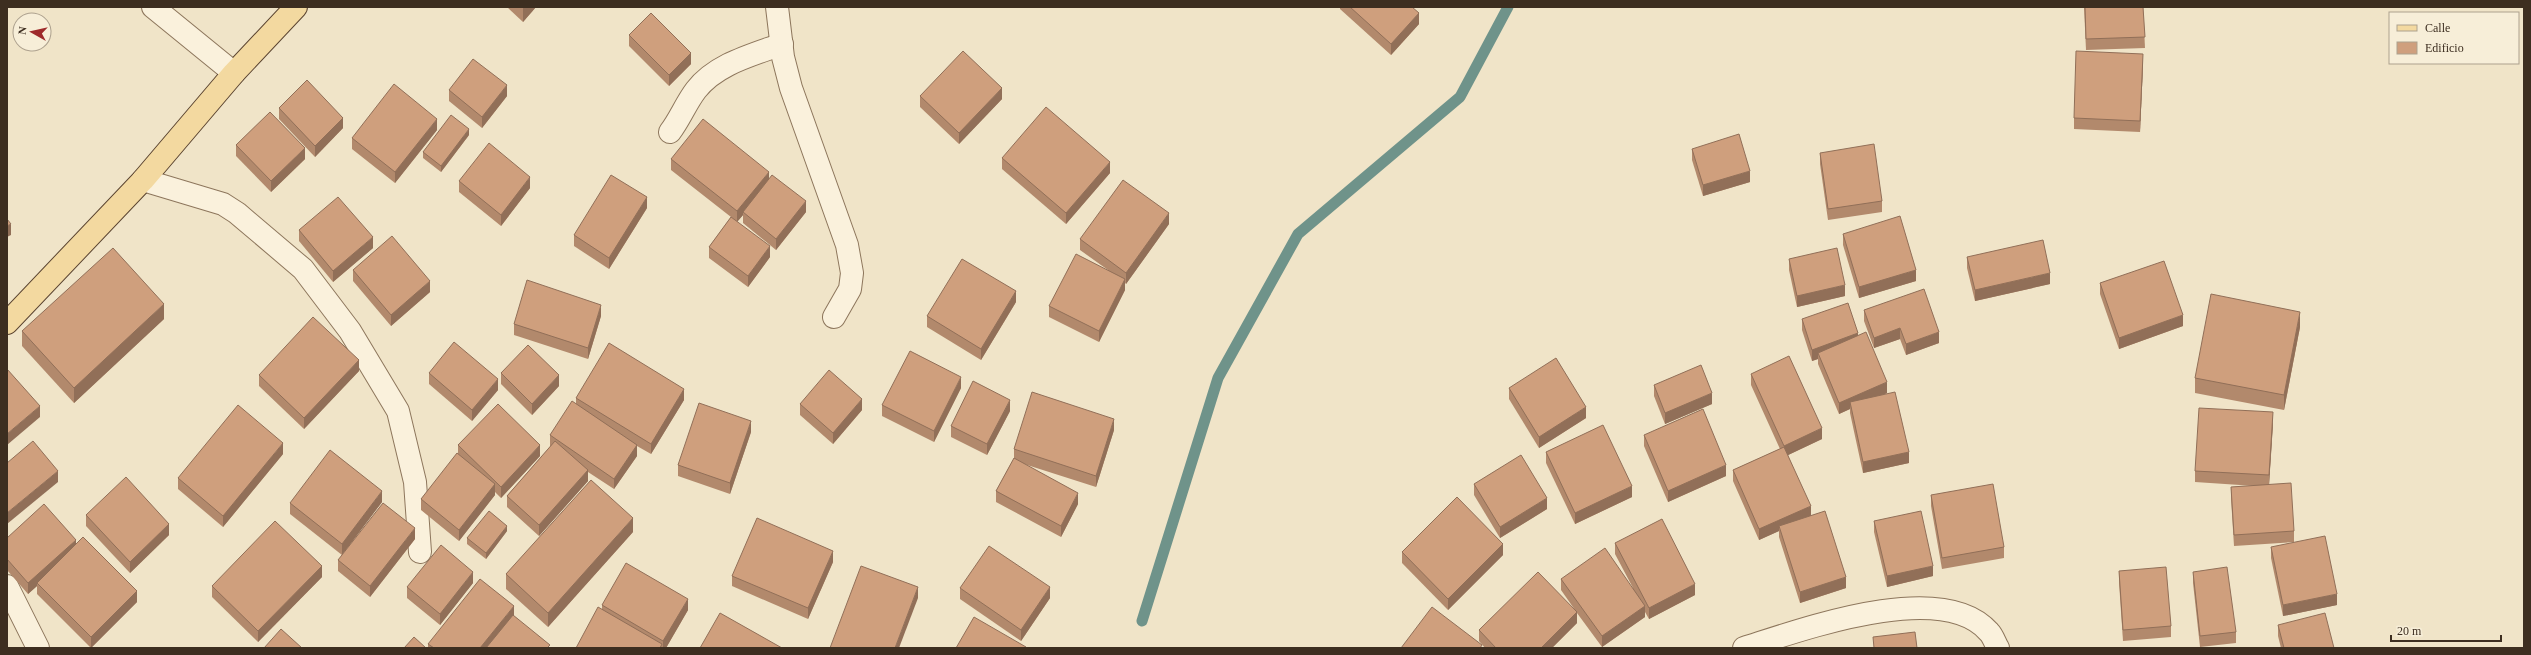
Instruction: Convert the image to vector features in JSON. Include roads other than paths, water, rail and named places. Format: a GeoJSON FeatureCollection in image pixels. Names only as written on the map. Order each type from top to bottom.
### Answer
{"type":"FeatureCollection","features":[{"type":"Feature","properties":{"kind":"main road"},"geometry":{"type":"LineString","coordinates":[[7,323],[143,180],[234,73],[296,7]]}},
{"type":"Feature","properties":{"kind":"street"},"geometry":{"type":"LineString","coordinates":[[153,7],[234,73]]}},
{"type":"Feature","properties":{"kind":"street"},"geometry":{"type":"LineString","coordinates":[[777,7],[790,88],[848,252],[852,273],[850,289],[834,317]]}},
{"type":"Feature","properties":{"kind":"street"},"geometry":{"type":"LineString","coordinates":[[670,132],[696,90],[709,77],[726,65],[782,44]]}},
{"type":"Feature","properties":{"kind":"street"},"geometry":{"type":"LineString","coordinates":[[143,180],[223,204],[237,213],[303,269],[350,331],[398,411],[415,482],[420,552]]}},
{"type":"Feature","properties":{"kind":"street"},"geometry":{"type":"LineString","coordinates":[[7,586],[38,648]]}},
{"type":"Feature","properties":{"kind":"street"},"geometry":{"type":"LineString","coordinates":[[1744,648],[1840,618],[1935,608],[1970,618],[1989,632],[1998,648]]}},
{"type":"Feature","properties":{"kind":"waterway"},"geometry":{"type":"LineString","coordinates":[[1142,621],[1218,378],[1298,234],[1460,97],[1508,7]]}}]}
